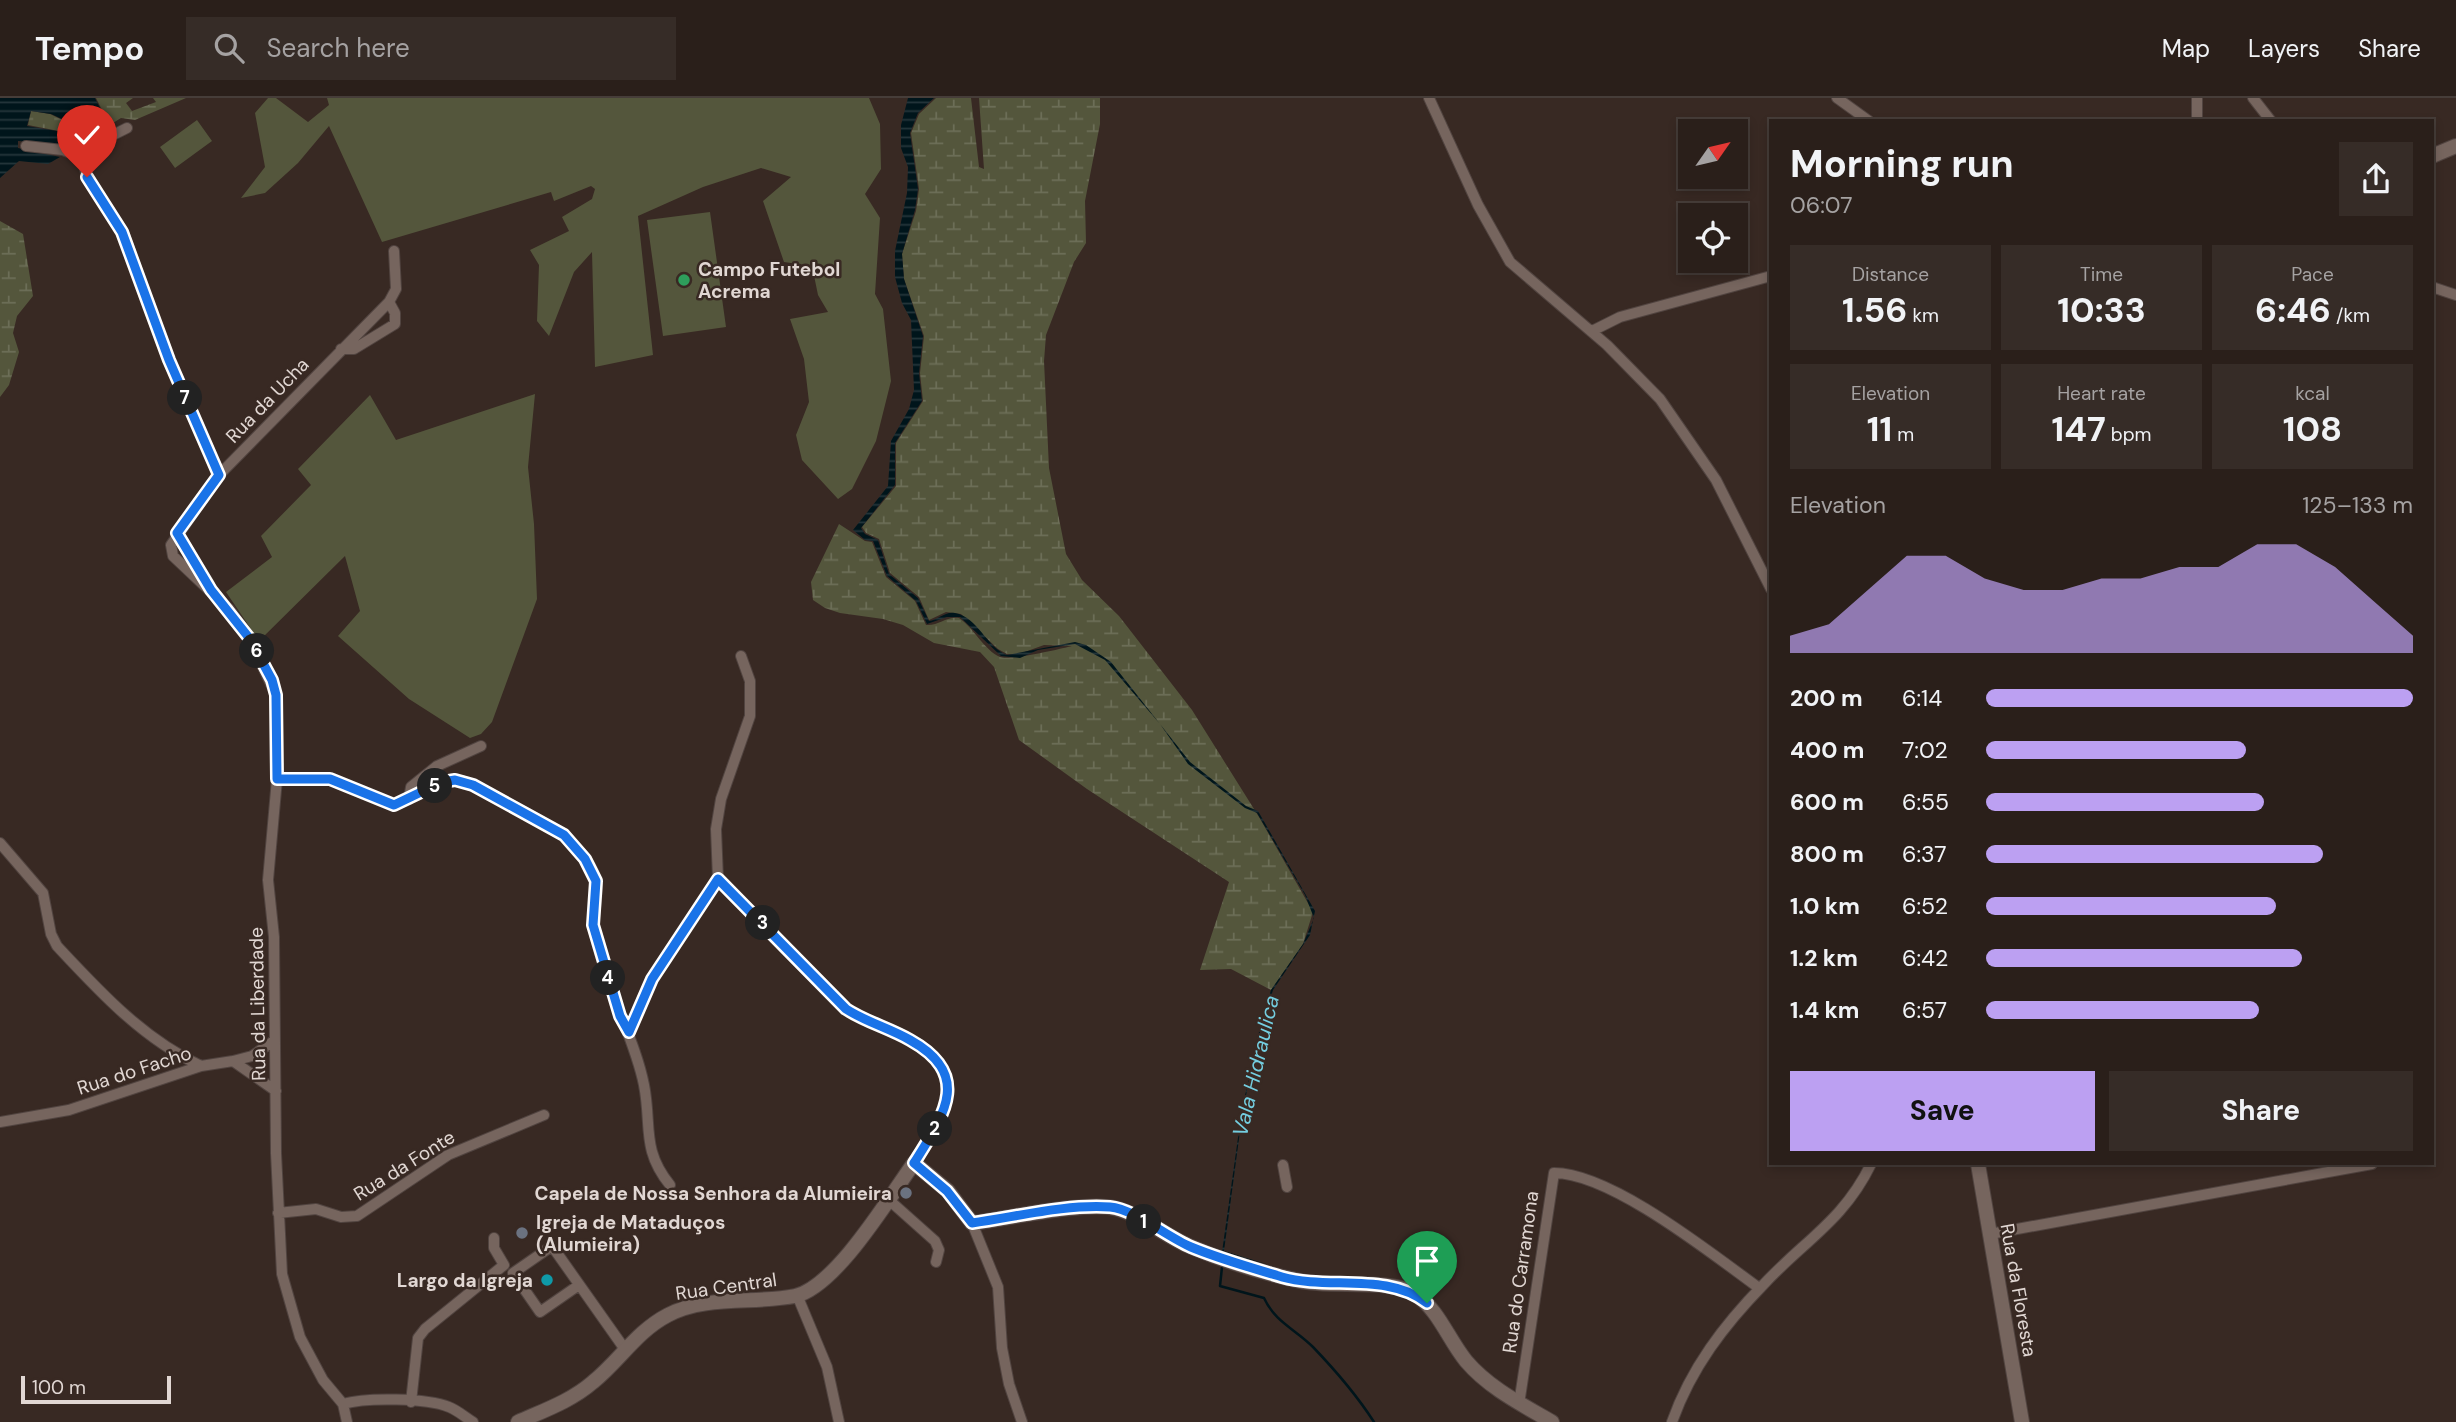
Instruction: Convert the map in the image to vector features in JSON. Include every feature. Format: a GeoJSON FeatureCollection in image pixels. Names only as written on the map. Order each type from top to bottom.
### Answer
{"type":"FeatureCollection","features":[{"type":"Feature","properties":{"kind":"street"},"geometry":{"type":"LineString","coordinates":[[1429,98],[1478,205],[1510,261],[1592,331],[1660,400],[1709,469],[1769,585]]}},
{"type":"Feature","properties":{"kind":"street"},"geometry":{"type":"LineString","coordinates":[[1837,98],[1866,119]]}},
{"type":"Feature","properties":{"kind":"street"},"geometry":{"type":"LineString","coordinates":[[2197,98],[2197,119]]}},
{"type":"Feature","properties":{"kind":"street"},"geometry":{"type":"LineString","coordinates":[[2253,98],[2269,119]]}},
{"type":"Feature","properties":{"kind":"street"},"geometry":{"type":"LineString","coordinates":[[82,158],[93,145],[127,128]]}},
{"type":"Feature","properties":{"kind":"street"},"geometry":{"type":"LineString","coordinates":[[26,146],[63,150],[82,158]]}},
{"type":"Feature","properties":{"kind":"street"},"geometry":{"type":"LineString","coordinates":[[2434,155],[2456,146]]}},
{"type":"Feature","properties":{"kind":"street"},"geometry":{"type":"LineString","coordinates":[[82,158],[87,177],[122,232],[174,372],[219,475]]}},
{"type":"Feature","properties":{"kind":"street","name":"Rua da Ucha"},"geometry":{"type":"LineString","coordinates":[[219,475],[389,302],[396,289],[394,251]]}},
{"type":"Feature","properties":{"kind":"street"},"geometry":{"type":"LineString","coordinates":[[1592,331],[1619,317],[1769,277]]}},
{"type":"Feature","properties":{"kind":"street"},"geometry":{"type":"LineString","coordinates":[[2434,288],[2456,295]]}},
{"type":"Feature","properties":{"kind":"street","name":"Rua da Ucha"},"geometry":{"type":"LineString","coordinates":[[341,349],[355,349],[395,324],[396,313],[389,302]]}},
{"type":"Feature","properties":{"kind":"street","name":"Rua da Liberdade"},"geometry":{"type":"LineString","coordinates":[[219,475],[177,533],[170,551],[211,590],[250,639],[272,680],[276,695],[277,779],[268,880],[274,937],[278,1213],[282,1274],[300,1337],[323,1380],[344,1404]]}},
{"type":"Feature","properties":{"kind":"street"},"geometry":{"type":"LineString","coordinates":[[629,1032],[652,979],[718,879],[716,829],[721,799],[750,716],[750,681],[741,656]]}},
{"type":"Feature","properties":{"kind":"street"},"geometry":{"type":"LineString","coordinates":[[409,799],[411,787],[437,766],[481,747]]}},
{"type":"Feature","properties":{"kind":"street"},"geometry":{"type":"LineString","coordinates":[[277,779],[330,779],[383,803],[394,805],[442,782],[455,780],[473,785],[564,835],[585,859],[596,881],[593,925],[620,1016],[629,1032],[645,1086],[647,1140],[656,1167],[670,1185]]}},
{"type":"Feature","properties":{"kind":"street"},"geometry":{"type":"LineString","coordinates":[[0,843],[43,894],[51,934],[57,946],[118,1011],[183,1058],[201,1066]]}},
{"type":"Feature","properties":{"kind":"street"},"geometry":{"type":"LineString","coordinates":[[718,879],[846,1009],[868,1023],[909,1039],[932,1055],[950,1083],[948,1100],[933,1133],[914,1163],[947,1191],[972,1223],[998,1287],[1004,1360],[1022,1422]]}},
{"type":"Feature","properties":{"kind":"street","name":"Rua do Facho"},"geometry":{"type":"LineString","coordinates":[[0,1122],[69,1110],[201,1066],[252,1056],[275,1040]]}},
{"type":"Feature","properties":{"kind":"street"},"geometry":{"type":"LineString","coordinates":[[233,1061],[276,1091]]}},
{"type":"Feature","properties":{"kind":"street","name":"Rua da Fonte"},"geometry":{"type":"LineString","coordinates":[[278,1213],[316,1209],[341,1217],[357,1216],[448,1155],[544,1115]]}},
{"type":"Feature","properties":{"kind":"street","name":"Rua Central"},"geometry":{"type":"LineString","coordinates":[[518,1422],[570,1399],[595,1380],[624,1348],[671,1313],[705,1305],[797,1296],[817,1284],[866,1233],[914,1163]]}},
{"type":"Feature","properties":{"kind":"street"},"geometry":{"type":"LineString","coordinates":[[1283,1165],[1287,1187]]}},
{"type":"Feature","properties":{"kind":"street"},"geometry":{"type":"LineString","coordinates":[[1672,1422],[1682,1394],[1702,1356],[1759,1288],[1845,1208],[1870,1165]]}},
{"type":"Feature","properties":{"kind":"street","name":"Rua da Floresta"},"geometry":{"type":"LineString","coordinates":[[1978,1165],[2022,1422]]}},
{"type":"Feature","properties":{"kind":"street"},"geometry":{"type":"LineString","coordinates":[[1990,1234],[2367,1165]]}},
{"type":"Feature","properties":{"kind":"street","name":"Rua do Carramona"},"geometry":{"type":"LineString","coordinates":[[1519,1404],[1554,1173],[1572,1173],[1660,1216],[1759,1288]]}},
{"type":"Feature","properties":{"kind":"street"},"geometry":{"type":"LineString","coordinates":[[889,1200],[936,1241],[939,1250],[936,1262]]}},
{"type":"Feature","properties":{"kind":"street"},"geometry":{"type":"LineString","coordinates":[[972,1223],[1088,1207],[1113,1207],[1190,1246],[1284,1277],[1305,1282],[1398,1287],[1413,1292],[1427,1303],[1459,1353],[1479,1375],[1519,1404],[1552,1422]]}},
{"type":"Feature","properties":{"kind":"street"},"geometry":{"type":"LineString","coordinates":[[494,1238],[494,1248],[540,1312],[579,1285]]}},
{"type":"Feature","properties":{"kind":"street"},"geometry":{"type":"LineString","coordinates":[[411,1402],[418,1338],[425,1329],[509,1269],[552,1246],[624,1348]]}},
{"type":"Feature","properties":{"kind":"street"},"geometry":{"type":"LineString","coordinates":[[797,1296],[827,1367],[839,1422]]}},
{"type":"Feature","properties":{"kind":"street"},"geometry":{"type":"LineString","coordinates":[[347,1422],[344,1404],[355,1401],[411,1402],[448,1407],[473,1422]]}},
{"type":"Feature","properties":{"kind":"green space"},"geometry":{"type":"Polygon","coordinates":[[[96,98],[133,98],[126,103],[132,111],[156,102],[153,98],[186,98],[135,120],[121,118],[113,123],[109,121],[69,133],[28,125],[31,111],[50,114],[73,125],[96,121],[102,110],[96,98]]]}},
{"type":"Feature","properties":{"kind":"green space"},"geometry":{"type":"Polygon","coordinates":[[[268,98],[276,98],[308,122],[329,105],[327,98],[869,98],[880,124],[881,169],[865,194],[880,218],[875,294],[883,309],[891,381],[876,441],[852,489],[838,499],[802,460],[796,435],[809,402],[804,359],[790,319],[828,312],[818,295],[812,266],[784,262],[763,201],[791,177],[761,168],[703,187],[638,216],[653,355],[595,367],[592,252],[574,272],[549,336],[537,321],[539,265],[530,250],[569,231],[562,217],[592,199],[595,189],[591,186],[554,201],[551,192],[382,242],[329,126],[298,163],[265,193],[241,198],[265,167],[255,113],[268,98]]]}},
{"type":"Feature","properties":{"kind":"green space"},"geometry":{"type":"Polygon","coordinates":[[[936,98],[971,98],[979,167],[984,169],[979,98],[1100,98],[1100,124],[1085,201],[1086,243],[1074,262],[1046,335],[1044,361],[1049,468],[1066,554],[1082,580],[1119,616],[1192,710],[1259,817],[1313,912],[1303,944],[1271,990],[1231,969],[1200,970],[1229,882],[1087,789],[1019,740],[994,667],[980,652],[934,643],[903,625],[883,619],[840,613],[813,600],[811,582],[839,524],[865,541],[872,542],[886,577],[915,601],[926,625],[959,618],[994,654],[1005,658],[1072,646],[1044,645],[1019,654],[1007,654],[998,649],[961,614],[946,612],[929,620],[919,597],[890,573],[879,539],[866,533],[862,527],[896,486],[896,443],[923,401],[920,373],[924,336],[904,279],[902,254],[916,211],[919,189],[911,133],[919,114],[936,98]]]}},
{"type":"Feature","properties":{"kind":"green space"},"geometry":{"type":"Polygon","coordinates":[[[197,120],[212,141],[175,168],[160,147],[197,120]]]}},
{"type":"Feature","properties":{"kind":"green space"},"geometry":{"type":"Polygon","coordinates":[[[710,212],[726,327],[663,336],[647,220],[710,212]]]}},
{"type":"Feature","properties":{"kind":"green space"},"geometry":{"type":"Polygon","coordinates":[[[0,221],[23,234],[33,296],[17,316],[13,333],[19,352],[9,385],[0,397],[0,221]]]}},
{"type":"Feature","properties":{"kind":"green space"},"geometry":{"type":"Polygon","coordinates":[[[535,394],[528,467],[534,524],[537,599],[492,722],[481,734],[470,738],[409,699],[338,636],[360,611],[345,556],[259,641],[226,592],[272,557],[261,536],[311,485],[298,469],[370,395],[396,440],[535,394]]]}},
{"type":"Feature","properties":{"kind":"water"},"geometry":{"type":"Polygon","coordinates":[[[0,98],[95,98],[101,110],[96,120],[73,124],[51,114],[31,111],[27,126],[69,133],[108,122],[112,129],[67,145],[18,141],[18,148],[60,157],[48,164],[19,161],[0,178],[0,98]]]}},
{"type":"Feature","properties":{"kind":"water"},"geometry":{"type":"Polygon","coordinates":[[[908,98],[934,98],[918,113],[910,133],[918,189],[915,210],[902,254],[904,279],[923,336],[919,373],[922,401],[895,443],[895,485],[861,528],[865,534],[878,540],[889,574],[918,598],[929,621],[948,613],[963,616],[976,626],[993,646],[1007,655],[1075,642],[1086,645],[1111,662],[1160,724],[1105,660],[1075,644],[1038,650],[1020,658],[1001,656],[960,617],[947,617],[927,624],[916,601],[887,576],[873,541],[865,540],[853,530],[888,486],[891,441],[909,409],[914,390],[911,320],[902,303],[895,277],[895,251],[907,193],[908,167],[901,148],[901,125],[908,98]]]}},
{"type":"Feature","properties":{"kind":"water"},"geometry":{"type":"Polygon","coordinates":[[[1160,724],[1190,762],[1246,806],[1258,811],[1315,911],[1314,917],[1305,895],[1257,813],[1245,808],[1188,764],[1160,724]]]}},
{"type":"Feature","properties":{"kind":"water"},"geometry":{"type":"Polygon","coordinates":[[[1313,920],[1310,935],[1273,990],[1260,1032],[1243,1109],[1224,1251],[1273,1266],[1222,1252],[1242,1109],[1259,1032],[1271,990],[1303,944],[1313,920]]]}},
{"type":"Feature","properties":{"kind":"waterway","name":"Vala Hidraulica"},"geometry":{"type":"LineString","coordinates":[[1222,1267],[1220,1286],[1264,1298],[1274,1313],[1330,1365],[1374,1422]]}},
{"type":"Feature","properties":{"kind":"place","name":"Campo Futebol Acrema"},"geometry":{"type":"Point","coordinates":[684,280]}},
{"type":"Feature","properties":{"kind":"place","name":"Capela de Nossa Senhora da Alumieira"},"geometry":{"type":"Point","coordinates":[906,1193]}},
{"type":"Feature","properties":{"kind":"place","name":"Igreja de Mataduços (Alumieira)"},"geometry":{"type":"Point","coordinates":[522,1233]}},
{"type":"Feature","properties":{"kind":"place","name":"Largo da Igreja"},"geometry":{"type":"Point","coordinates":[547,1280]}},
{"type":"Feature","properties":{"kind":"route"},"geometry":{"type":"LineString","coordinates":[[87,177],[122,232],[169,360],[209,459],[219,475],[177,533],[211,590],[229,609],[250,639],[272,680],[276,695],[277,779],[330,779],[383,803],[394,805],[442,782],[455,780],[473,785],[564,835],[585,859],[596,881],[593,925],[604,969],[620,1016],[629,1032],[652,979],[714,889],[718,879],[728,886],[817,982],[846,1009],[868,1023],[909,1039],[932,1055],[950,1083],[948,1100],[933,1133],[914,1163],[947,1191],[972,1223],[1088,1207],[1113,1207],[1190,1246],[1284,1277],[1305,1282],[1398,1287],[1413,1292],[1427,1303]]}}]}
